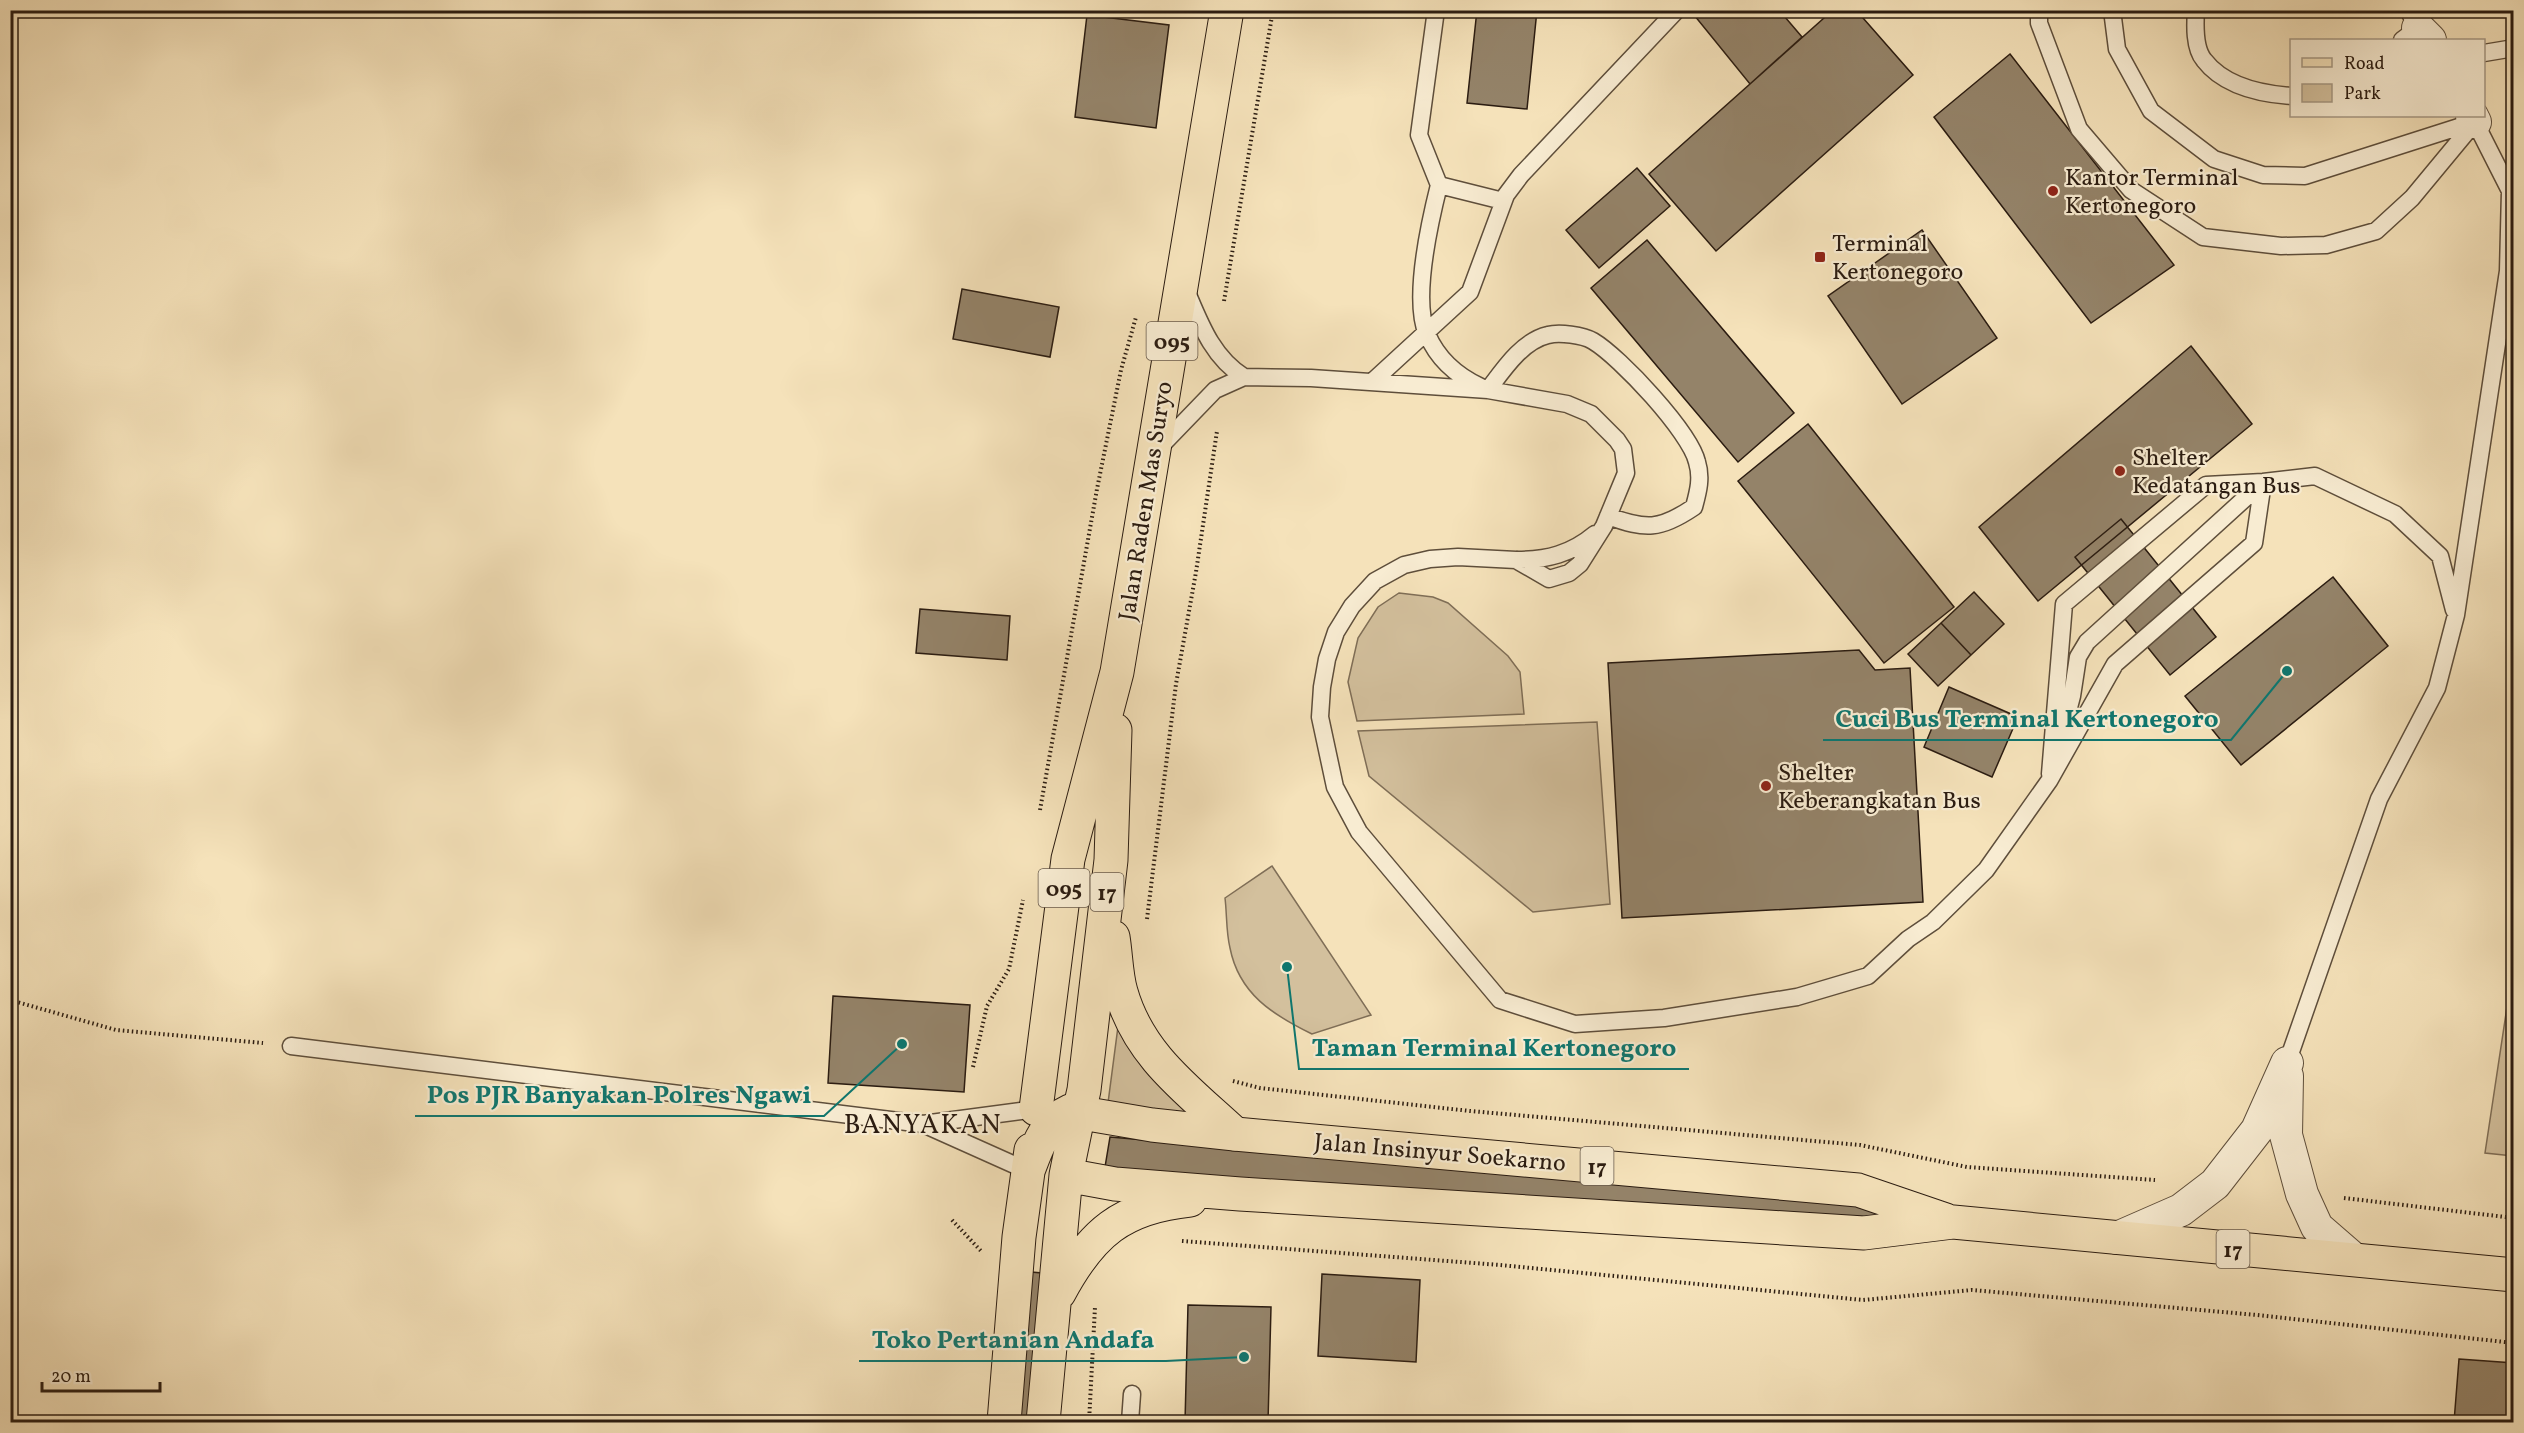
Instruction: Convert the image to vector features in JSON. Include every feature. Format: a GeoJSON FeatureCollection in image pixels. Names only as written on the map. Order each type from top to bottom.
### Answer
{"type":"FeatureCollection","features":[{"type":"Feature","properties":{"kind":"main road","name":"Jalan Raden Mas Suryo"},"geometry":{"type":"LineString","coordinates":[[1037,1122],[1068,860],[1117,672],[1227,10]]}},
{"type":"Feature","properties":{"kind":"main road","name":"Jalan Raden Mas Suryo"},"geometry":{"type":"LineString","coordinates":[[1066,1175],[1084,1090],[1111,860],[1117,672]]}},
{"type":"Feature","properties":{"kind":"main road"},"geometry":{"type":"LineString","coordinates":[[1111,860],[1112,931],[1121,991],[1132,1022],[1146,1047],[1171,1075],[1235,1134]]}},
{"type":"Feature","properties":{"kind":"main road"},"geometry":{"type":"LineString","coordinates":[[1066,1175],[1049,1162],[1037,1122],[1052,1124],[1062,1114],[1070,1111],[1079,1112]]}},
{"type":"Feature","properties":{"kind":"main road","name":"Jalan Insinyur Soekarno"},"geometry":{"type":"LineString","coordinates":[[1079,1112],[1152,1125],[1235,1134],[1858,1190],[1953,1222]]}},
{"type":"Feature","properties":{"kind":"main road","name":"095"},"geometry":{"type":"LineString","coordinates":[[1028,1171],[1037,1122]]}},
{"type":"Feature","properties":{"kind":"main road"},"geometry":{"type":"LineString","coordinates":[[1004,1422],[1019,1237],[1028,1171]]}},
{"type":"Feature","properties":{"kind":"main road","name":"Jalan Insinyur Soekarno"},"geometry":{"type":"LineString","coordinates":[[1066,1175],[1115,1184],[1240,1194],[1864,1233],[1953,1222],[2514,1275]]}},
{"type":"Feature","properties":{"kind":"main road","name":"17"},"geometry":{"type":"LineString","coordinates":[[1043,1422],[1066,1175]]}},
{"type":"Feature","properties":{"kind":"main road","name":"17"},"geometry":{"type":"LineString","coordinates":[[1054,1302],[1077,1262],[1099,1235],[1120,1218],[1172,1202],[1240,1194]]}},
{"type":"Feature","properties":{"kind":"street"},"geometry":{"type":"LineString","coordinates":[[2117,1238],[2181,1210],[2215,1184],[2254,1135],[2287,1063]]}},
{"type":"Feature","properties":{"kind":"street"},"geometry":{"type":"LineString","coordinates":[[2287,1063],[2287,1137],[2302,1194],[2317,1227],[2355,1260]]}},
{"type":"Feature","properties":{"kind":"lane"},"geometry":{"type":"LineString","coordinates":[[1436,10],[1419,135],[1439,184],[1425,240],[1422,298],[1426,332],[1436,352],[1449,368],[1466,380],[1488,390]]}},
{"type":"Feature","properties":{"kind":"lane"},"geometry":{"type":"LineString","coordinates":[[1372,382],[1470,292],[1506,195],[1521,175],[1677,10]]}},
{"type":"Feature","properties":{"kind":"lane"},"geometry":{"type":"LineString","coordinates":[[2039,10],[2038,23],[2079,129],[2131,190],[2203,237],[2281,246],[2326,245],[2376,231],[2412,198],[2473,119]]}},
{"type":"Feature","properties":{"kind":"lane"},"geometry":{"type":"LineString","coordinates":[[2112,10],[2117,50],[2151,111],[2214,159],[2263,175],[2305,176],[2473,119]]}},
{"type":"Feature","properties":{"kind":"lane"},"geometry":{"type":"LineString","coordinates":[[2196,10],[2195,30],[2202,59],[2223,78],[2266,94],[2290,96]]}},
{"type":"Feature","properties":{"kind":"lane"},"geometry":{"type":"LineString","coordinates":[[2485,53],[2514,48]]}},
{"type":"Feature","properties":{"kind":"lane"},"geometry":{"type":"LineString","coordinates":[[2287,1063],[2379,799],[2437,688],[2456,615],[2508,271],[2510,191],[2473,119]]}},
{"type":"Feature","properties":{"kind":"lane"},"geometry":{"type":"LineString","coordinates":[[1439,184],[1503,201]]}},
{"type":"Feature","properties":{"kind":"lane"},"geometry":{"type":"LineString","coordinates":[[1182,281],[1199,321],[1219,356],[1229,367],[1244,377]]}},
{"type":"Feature","properties":{"kind":"lane"},"geometry":{"type":"LineString","coordinates":[[1488,390],[1507,365],[1526,346],[1548,335],[1571,335],[1592,340],[1626,369],[1683,434],[1697,461],[1700,486],[1694,507],[1676,519],[1655,525],[1636,526],[1606,521]]}},
{"type":"Feature","properties":{"kind":"lane"},"geometry":{"type":"LineString","coordinates":[[1153,455],[1202,402],[1224,384],[1244,377],[1311,378],[1488,390],[1567,404],[1591,414],[1605,426],[1623,449],[1626,473],[1606,521],[1580,564],[1569,573],[1550,579],[1516,560],[1458,557],[1430,559],[1404,565],[1375,581],[1352,606],[1336,632],[1327,659],[1322,687],[1320,717],[1335,787],[1359,832],[1500,1000],[1575,1024],[1664,1018],[1797,997],[1868,976],[1908,939],[1933,921],[1986,870],[2049,780],[2115,664],[2254,543],[2263,483]]}},
{"type":"Feature","properties":{"kind":"lane"},"geometry":{"type":"LineString","coordinates":[[2049,780],[2064,604],[2206,485],[2263,483],[2315,476],[2396,514],[2440,556],[2456,615]]}},
{"type":"Feature","properties":{"kind":"lane"},"geometry":{"type":"LineString","coordinates":[[2049,780],[2072,696],[2078,657],[2087,642],[2263,483]]}},
{"type":"Feature","properties":{"kind":"lane"},"geometry":{"type":"LineString","coordinates":[[291,1046],[923,1124],[1037,1122]]}},
{"type":"Feature","properties":{"kind":"lane"},"geometry":{"type":"LineString","coordinates":[[923,1124],[1028,1171]]}},
{"type":"Feature","properties":{"kind":"lane"},"geometry":{"type":"LineString","coordinates":[[1131,1422],[1132,1394]]}},
{"type":"Feature","properties":{"kind":"path"},"geometry":{"type":"LineString","coordinates":[[1224,306],[1273,10]]}},
{"type":"Feature","properties":{"kind":"path"},"geometry":{"type":"LineString","coordinates":[[1040,811],[1114,402],[1139,307]]}},
{"type":"Feature","properties":{"kind":"path"},"geometry":{"type":"LineString","coordinates":[[1147,928],[1176,684],[1196,572],[1224,384]]}},
{"type":"Feature","properties":{"kind":"path"},"geometry":{"type":"LineString","coordinates":[[974,1067],[987,1006],[1009,969],[1024,890]]}},
{"type":"Feature","properties":{"kind":"path"},"geometry":{"type":"LineString","coordinates":[[10,1000],[116,1030],[291,1046]]}},
{"type":"Feature","properties":{"kind":"path"},"geometry":{"type":"LineString","coordinates":[[1225,1078],[1260,1088],[1458,1110],[1860,1145],[1967,1167],[2156,1180]]}},
{"type":"Feature","properties":{"kind":"path"},"geometry":{"type":"LineString","coordinates":[[2302,1194],[2514,1218]]}},
{"type":"Feature","properties":{"kind":"path"},"geometry":{"type":"LineString","coordinates":[[952,1220],[988,1259]]}},
{"type":"Feature","properties":{"kind":"path"},"geometry":{"type":"LineString","coordinates":[[1173,1240],[1500,1265],[1863,1300],[1972,1290],[2257,1315],[2514,1343]]}},
{"type":"Feature","properties":{"kind":"path"},"geometry":{"type":"LineString","coordinates":[[1089,1422],[1096,1297]]}},
{"type":"Feature","properties":{"kind":"green space"},"geometry":{"type":"Polygon","coordinates":[[[1399,593],[1433,597],[1448,603],[1508,656],[1520,672],[1524,714],[1357,721],[1348,682],[1358,638],[1378,607],[1399,593]]]}},
{"type":"Feature","properties":{"kind":"green space"},"geometry":{"type":"Polygon","coordinates":[[[1597,722],[1610,904],[1533,912],[1369,776],[1358,731],[1597,722]]]}},
{"type":"Feature","properties":{"kind":"green space"},"geometry":{"type":"Polygon","coordinates":[[[1272,866],[1371,1015],[1312,1034],[1271,1011],[1241,978],[1229,942],[1225,898],[1272,866]]]}},
{"type":"Feature","properties":{"kind":"green space"},"geometry":{"type":"Polygon","coordinates":[[[2513,967],[2513,1156],[2485,1153],[2513,967]]]}},
{"type":"Feature","properties":{"kind":"green space"},"geometry":{"type":"Polygon","coordinates":[[[1119,1019],[1194,1117],[1108,1103],[1119,1019]]]}},
{"type":"Feature","properties":{"kind":"building"},"geometry":{"type":"Polygon","coordinates":[[[1477,10],[1537,10],[1527,109],[1467,103],[1477,10]]]}},
{"type":"Feature","properties":{"kind":"building"},"geometry":{"type":"Polygon","coordinates":[[[1690,10],[1779,10],[1802,37],[1750,84],[1690,10]]]}},
{"type":"Feature","properties":{"kind":"building"},"geometry":{"type":"Polygon","coordinates":[[[1833,10],[1856,10],[1913,75],[1716,251],[1649,174],[1833,10]]]}},
{"type":"Feature","properties":{"kind":"building"},"geometry":{"type":"Polygon","coordinates":[[[1087,15],[1169,25],[1156,128],[1075,117],[1087,15]]]}},
{"type":"Feature","properties":{"kind":"building","name":"Kantor Terminal Kertonegoro"},"geometry":{"type":"Polygon","coordinates":[[[2010,54],[2174,265],[2091,323],[1934,117],[2010,54]]]}},
{"type":"Feature","properties":{"kind":"building"},"geometry":{"type":"Polygon","coordinates":[[[1637,168],[1670,206],[1599,268],[1566,230],[1637,168]]]}},
{"type":"Feature","properties":{"kind":"building"},"geometry":{"type":"Polygon","coordinates":[[[1922,230],[1997,338],[1902,404],[1828,296],[1922,230]]]}},
{"type":"Feature","properties":{"kind":"building"},"geometry":{"type":"Polygon","coordinates":[[[1647,240],[1794,413],[1738,462],[1591,288],[1647,240]]]}},
{"type":"Feature","properties":{"kind":"building"},"geometry":{"type":"Polygon","coordinates":[[[962,289],[1059,307],[1050,357],[953,339],[962,289]]]}},
{"type":"Feature","properties":{"kind":"building","name":"Shelter Kedatangan Bus"},"geometry":{"type":"Polygon","coordinates":[[[2191,346],[2252,424],[2038,601],[1979,527],[2191,346]]]}},
{"type":"Feature","properties":{"kind":"building"},"geometry":{"type":"Polygon","coordinates":[[[1808,424],[1954,607],[1884,663],[1738,481],[1808,424]]]}},
{"type":"Feature","properties":{"kind":"building"},"geometry":{"type":"Polygon","coordinates":[[[2121,519],[2216,637],[2170,675],[2075,557],[2121,519]]]}},
{"type":"Feature","properties":{"kind":"building"},"geometry":{"type":"Polygon","coordinates":[[[2333,577],[2388,646],[2241,765],[2185,696],[2333,577]]]}},
{"type":"Feature","properties":{"kind":"building"},"geometry":{"type":"Polygon","coordinates":[[[1974,592],[2004,624],[1971,655],[1941,623],[1974,592]]]}},
{"type":"Feature","properties":{"kind":"building"},"geometry":{"type":"Polygon","coordinates":[[[920,609],[1010,616],[1007,660],[916,653],[920,609]]]}},
{"type":"Feature","properties":{"kind":"building"},"geometry":{"type":"Polygon","coordinates":[[[1941,623],[1971,655],[1938,686],[1908,654],[1941,623]]]}},
{"type":"Feature","properties":{"kind":"building","name":"Shelter Keberangkatan Bus"},"geometry":{"type":"Polygon","coordinates":[[[1859,650],[1875,670],[1910,668],[1923,902],[1622,918],[1608,663],[1859,650]]]}},
{"type":"Feature","properties":{"kind":"building"},"geometry":{"type":"Polygon","coordinates":[[[1949,687],[2018,717],[1992,777],[1924,747],[1949,687]]]}},
{"type":"Feature","properties":{"kind":"building"},"geometry":{"type":"Polygon","coordinates":[[[833,996],[970,1005],[964,1092],[828,1083],[833,996]]]}},
{"type":"Feature","properties":{"kind":"building"},"geometry":{"type":"Polygon","coordinates":[[[1110,1137],[1856,1202],[1886,1215],[1854,1220],[1219,1177],[1105,1167],[1110,1137]]]}},
{"type":"Feature","properties":{"kind":"building"},"geometry":{"type":"Polygon","coordinates":[[[1031,1272],[1042,1273],[1029,1422],[1019,1422],[1031,1272]]]}},
{"type":"Feature","properties":{"kind":"building"},"geometry":{"type":"Polygon","coordinates":[[[1322,1274],[1420,1280],[1416,1362],[1318,1356],[1322,1274]]]}},
{"type":"Feature","properties":{"kind":"building"},"geometry":{"type":"Polygon","coordinates":[[[1188,1305],[1271,1307],[1268,1422],[1185,1422],[1188,1305]]]}},
{"type":"Feature","properties":{"kind":"building"},"geometry":{"type":"Polygon","coordinates":[[[2459,1359],[2514,1363],[2514,1422],[2454,1422],[2459,1359]]]}},
{"type":"Feature","properties":{"kind":"place","name":"Kantor Terminal Kertonegoro"},"geometry":{"type":"Point","coordinates":[2053,191]}},
{"type":"Feature","properties":{"kind":"place","name":"Terminal Kertonegoro"},"geometry":{"type":"Point","coordinates":[1820,257]}},
{"type":"Feature","properties":{"kind":"place","name":"Shelter Kedatangan Bus"},"geometry":{"type":"Point","coordinates":[2120,471]}},
{"type":"Feature","properties":{"kind":"place","name":"Cuci Bus Terminal Kertonegoro"},"geometry":{"type":"Point","coordinates":[2287,671]}},
{"type":"Feature","properties":{"kind":"place","name":"Shelter Keberangkatan Bus"},"geometry":{"type":"Point","coordinates":[1766,786]}},
{"type":"Feature","properties":{"kind":"place","name":"Taman Terminal Kertonegoro"},"geometry":{"type":"Point","coordinates":[1287,967]}},
{"type":"Feature","properties":{"kind":"place","name":"Pos PJR Banyakan Polres Ngawi"},"geometry":{"type":"Point","coordinates":[902,1044]}},
{"type":"Feature","properties":{"kind":"place","name":"Toko Pertanian Andafa"},"geometry":{"type":"Point","coordinates":[1244,1357]}},
{"type":"Feature","properties":{"kind":"district","name":"BANYAKAN"},"geometry":{"type":"Point","coordinates":[923,1124]}}]}
